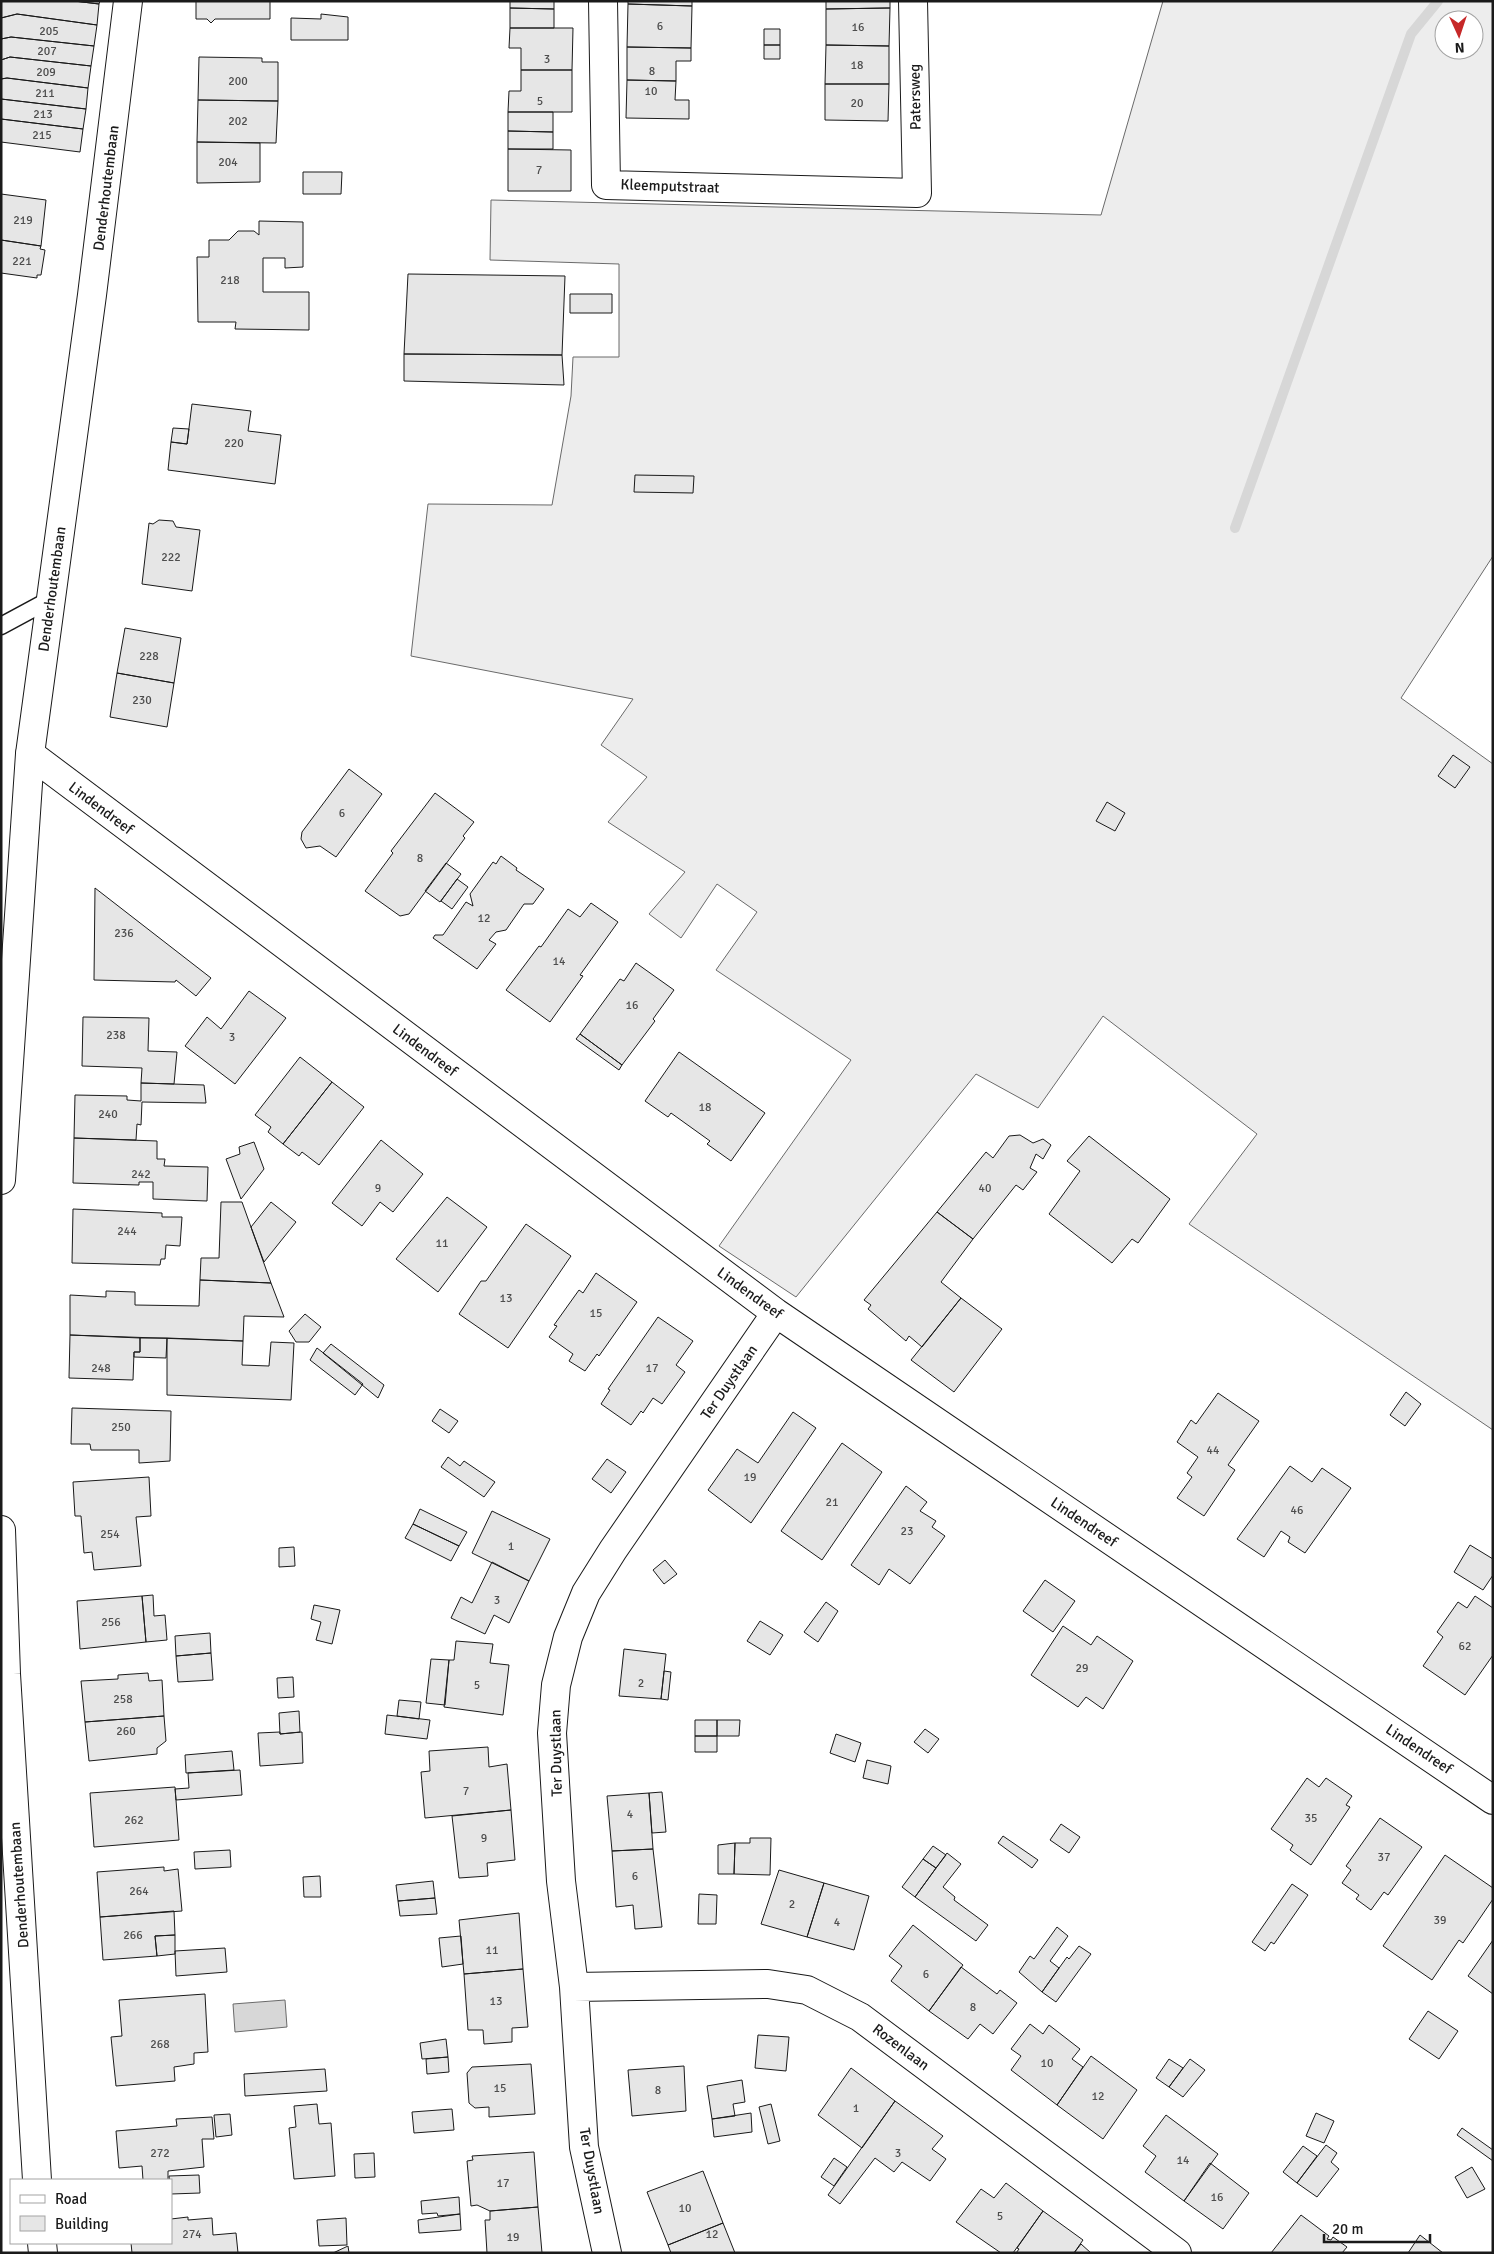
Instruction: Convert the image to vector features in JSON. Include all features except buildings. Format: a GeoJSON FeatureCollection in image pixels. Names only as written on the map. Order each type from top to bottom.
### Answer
{"type":"FeatureCollection","features":[{"type":"Feature","properties":{"kind":"street","name":"Denderhoutembaan"},"geometry":{"type":"LineString","coordinates":[[1,1180],[30,754],[94,286],[128,1]]}},
{"type":"Feature","properties":{"kind":"street","name":"Kleemputstraat"},"geometry":{"type":"LineString","coordinates":[[603,1],[606,185],[918,193]]}},
{"type":"Feature","properties":{"kind":"street","name":"Patersweg"},"geometry":{"type":"LineString","coordinates":[[913,1],[918,193]]}},
{"type":"Feature","properties":{"kind":"street","name":"Lindendreef"},"geometry":{"type":"LineString","coordinates":[[30,754],[776,1313],[1493,1800]]}},
{"type":"Feature","properties":{"kind":"street","name":"Ter Duystlaan"},"geometry":{"type":"LineString","coordinates":[[607,2253],[584,2147],[574,1987],[561,1881],[552,1733],[556,1685],[568,1636],[586,1593],[613,1550],[776,1313]]}},
{"type":"Feature","properties":{"kind":"street","name":"Denderhoutembaan"},"geometry":{"type":"LineString","coordinates":[[1,1530],[6,1674],[38,2179]]}},
{"type":"Feature","properties":{"kind":"street","name":"Rozenlaan"},"geometry":{"type":"LineString","coordinates":[[574,1987],[768,1984],[807,1990],[860,2017],[1177,2253]]}},
{"type":"Feature","properties":{"kind":"lane"},"geometry":{"type":"LineString","coordinates":[[1,626],[51,599]]}},
{"type":"Feature","properties":{"kind":"shaded area"},"geometry":{"type":"Polygon","coordinates":[[[1163,1],[1493,1],[1493,556],[1401,698],[1493,764],[1493,1430],[1189,1224],[1257,1134],[1103,1016],[1038,1108],[976,1074],[796,1297],[719,1246],[851,1060],[716,970],[757,912],[717,884],[681,938],[649,914],[685,872],[608,822],[647,777],[601,745],[633,699],[411,656],[428,504],[552,505],[571,396],[573,357],[619,357],[619,264],[490,260],[491,200],[1101,215],[1163,1]]]}},
{"type":"Feature","properties":{"kind":"shaded area"},"geometry":{"type":"Polygon","coordinates":[[[285,2000],[287,2027],[235,2032],[233,2004],[285,2000]]]}},
{"type":"Feature","properties":{"kind":"waterway"},"geometry":{"type":"LineString","coordinates":[[1235,528],[1411,34],[1438,1]]}}]}
